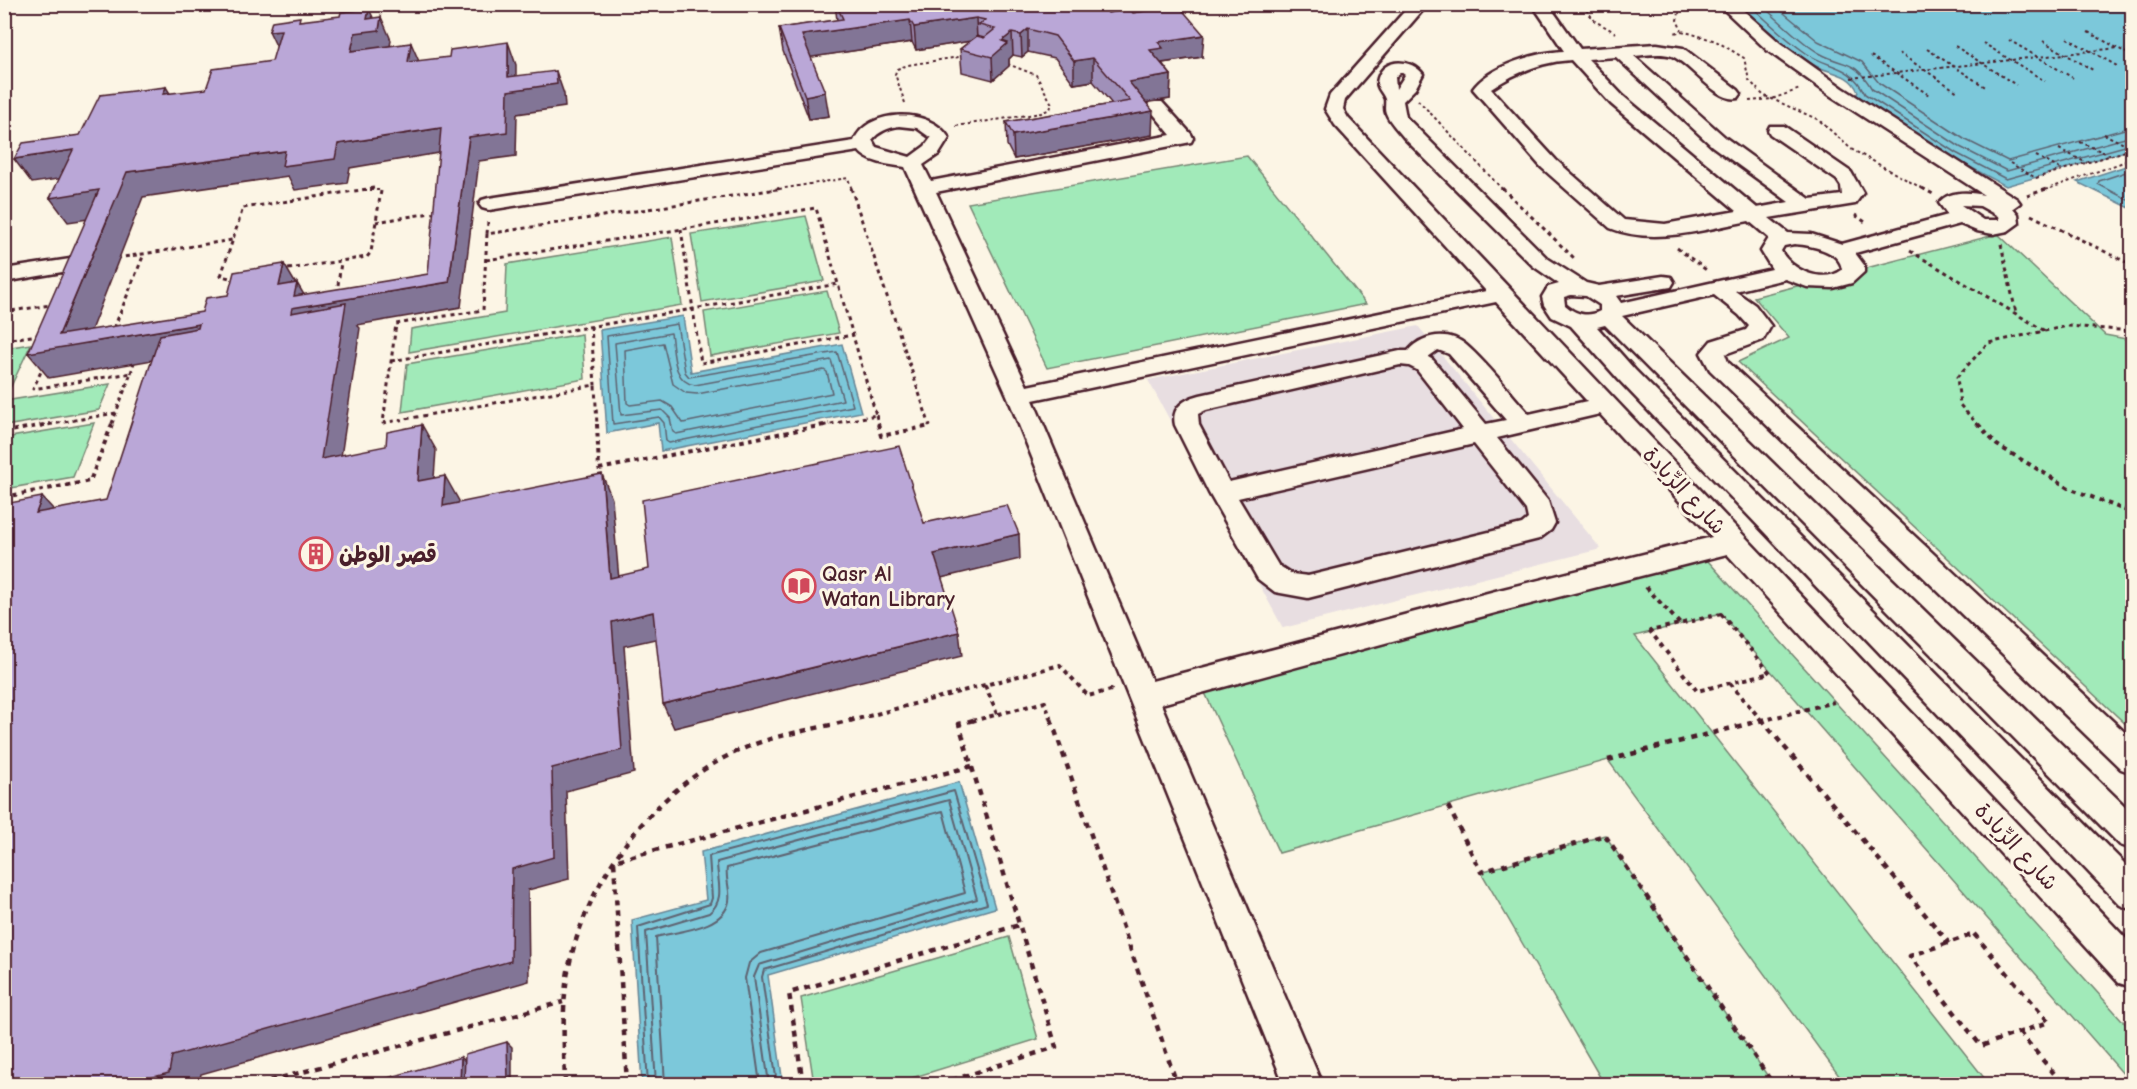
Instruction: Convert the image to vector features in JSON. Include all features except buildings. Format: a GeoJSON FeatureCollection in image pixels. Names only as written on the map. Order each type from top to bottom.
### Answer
{"type":"FeatureCollection","features":[{"type":"Feature","properties":{"kind":"street","name":"شارع الرِّيادة"},"geometry":{"type":"LineString","coordinates":[[1420,4],[1339,94],[1334,109],[1341,121],[2133,970]]}},
{"type":"Feature","properties":{"kind":"street"},"geometry":{"type":"LineString","coordinates":[[1540,4],[1575,56],[1617,100],[1752,214],[1778,248],[1788,272]]}},
{"type":"Feature","properties":{"kind":"street"},"geometry":{"type":"LineString","coordinates":[[1726,4],[1774,47],[2003,204],[2010,219],[2009,223],[1999,227],[1979,225],[1956,210]]}},
{"type":"Feature","properties":{"kind":"street"},"geometry":{"type":"LineString","coordinates":[[1657,49],[1679,47],[1680,35]]}},
{"type":"Feature","properties":{"kind":"street"},"geometry":{"type":"LineString","coordinates":[[1618,42],[1719,142],[1806,205]]}},
{"type":"Feature","properties":{"kind":"street"},"geometry":{"type":"LineString","coordinates":[[1732,94],[1677,52],[1618,42],[1575,56],[1532,60],[1486,84],[1482,89],[1549,164],[1617,224],[1627,228],[1654,231],[1848,200],[1853,194],[1844,176],[1777,130]]}},
{"type":"Feature","properties":{"kind":"street"},"geometry":{"type":"LineString","coordinates":[[1394,99],[1392,108],[1412,135],[1540,262],[1599,302],[2133,834]]}},
{"type":"Feature","properties":{"kind":"street"},"geometry":{"type":"LineString","coordinates":[[489,204],[864,145],[876,155],[919,176],[1184,138],[1156,106]]}},
{"type":"Feature","properties":{"kind":"street"},"geometry":{"type":"LineString","coordinates":[[864,145],[866,135],[878,126],[899,121],[922,123],[934,129],[939,138],[938,144],[919,176]]}},
{"type":"Feature","properties":{"kind":"street"},"geometry":{"type":"LineString","coordinates":[[919,176],[1019,395],[1303,1084]]}},
{"type":"Feature","properties":{"kind":"street"},"geometry":{"type":"LineString","coordinates":[[1840,251],[1956,210],[1969,199],[2003,204]]}},
{"type":"Feature","properties":{"kind":"street"},"geometry":{"type":"LineString","coordinates":[[1540,262],[1556,292],[1570,288],[1599,302],[1716,286],[1788,272],[1815,281],[1840,281],[1849,278],[1853,272],[1853,265],[1840,251],[1824,243],[1806,239],[1599,302]]}},
{"type":"Feature","properties":{"kind":"street"},"geometry":{"type":"LineString","coordinates":[[4,276],[90,262]]}},
{"type":"Feature","properties":{"kind":"street"},"geometry":{"type":"LineString","coordinates":[[1716,286],[1747,310],[1760,326],[1755,335],[1719,346],[1713,353],[1718,365],[2133,759]]}},
{"type":"Feature","properties":{"kind":"street","name":"شارع الرِّيادة"},"geometry":{"type":"LineString","coordinates":[[1556,292],[1553,297],[1555,308],[1578,320],[1627,375],[2133,894]]}},
{"type":"Feature","properties":{"kind":"street"},"geometry":{"type":"LineString","coordinates":[[1019,395],[1502,294]]}},
{"type":"Feature","properties":{"kind":"street"},"geometry":{"type":"LineString","coordinates":[[1578,320],[1597,322],[1599,302]]}},
{"type":"Feature","properties":{"kind":"street"},"geometry":{"type":"LineString","coordinates":[[1414,359],[1423,346],[1436,342],[1445,343],[1456,349],[1524,424]]}},
{"type":"Feature","properties":{"kind":"street"},"geometry":{"type":"LineString","coordinates":[[1400,358],[1414,359],[1425,365],[1539,508],[1542,523],[1530,532],[1308,587],[1286,584],[1268,572],[1222,493],[1186,425],[1184,418],[1190,406],[1400,358]]}},
{"type":"Feature","properties":{"kind":"street"},"geometry":{"type":"LineString","coordinates":[[1222,493],[1606,405]]}},
{"type":"Feature","properties":{"kind":"street"},"geometry":{"type":"LineString","coordinates":[[1143,696],[1734,542]]}},
{"type":"Feature","properties":{"kind":"path"},"geometry":{"type":"LineString","coordinates":[[1590,4],[1587,11],[1594,21],[1618,42]]}},
{"type":"Feature","properties":{"kind":"path"},"geometry":{"type":"LineString","coordinates":[[1670,4],[1679,13],[1677,20],[1680,35],[1716,40],[1744,58],[1749,80],[1763,94],[1819,120],[1851,149],[1956,210]]}},
{"type":"Feature","properties":{"kind":"path"},"geometry":{"type":"LineString","coordinates":[[2088,32],[2133,56]]}},
{"type":"Feature","properties":{"kind":"path"},"geometry":{"type":"LineString","coordinates":[[2067,38],[2119,67]]}},
{"type":"Feature","properties":{"kind":"path"},"geometry":{"type":"LineString","coordinates":[[2009,40],[2073,78]]}},
{"type":"Feature","properties":{"kind":"path"},"geometry":{"type":"LineString","coordinates":[[2043,41],[2093,70]]}},
{"type":"Feature","properties":{"kind":"path"},"geometry":{"type":"LineString","coordinates":[[1983,43],[2045,81]]}},
{"type":"Feature","properties":{"kind":"path"},"geometry":{"type":"LineString","coordinates":[[1955,46],[2016,85]]}},
{"type":"Feature","properties":{"kind":"path"},"geometry":{"type":"LineString","coordinates":[[1749,101],[1772,99],[1824,82],[2118,48]]}},
{"type":"Feature","properties":{"kind":"path"},"geometry":{"type":"LineString","coordinates":[[1927,50],[1987,88]]}},
{"type":"Feature","properties":{"kind":"path"},"geometry":{"type":"LineString","coordinates":[[1899,53],[1958,92]]}},
{"type":"Feature","properties":{"kind":"path"},"geometry":{"type":"LineString","coordinates":[[911,121],[895,75],[897,69],[908,65],[967,56]]}},
{"type":"Feature","properties":{"kind":"path"},"geometry":{"type":"LineString","coordinates":[[1871,56],[1929,95]]}},
{"type":"Feature","properties":{"kind":"path"},"geometry":{"type":"LineString","coordinates":[[934,129],[1041,113],[1050,109],[1052,104],[1040,77],[1030,70],[1004,63]]}},
{"type":"Feature","properties":{"kind":"path"},"geometry":{"type":"LineString","coordinates":[[2127,127],[2133,130]]}},
{"type":"Feature","properties":{"kind":"path"},"geometry":{"type":"LineString","coordinates":[[2104,134],[2133,148]]}},
{"type":"Feature","properties":{"kind":"path"},"geometry":{"type":"LineString","coordinates":[[2080,142],[2112,156]]}},
{"type":"Feature","properties":{"kind":"path"},"geometry":{"type":"LineString","coordinates":[[2010,163],[2036,178],[2133,148]]}},
{"type":"Feature","properties":{"kind":"path"},"geometry":{"type":"LineString","coordinates":[[2059,149],[2087,163]]}},
{"type":"Feature","properties":{"kind":"path"},"geometry":{"type":"LineString","coordinates":[[2036,156],[2062,170]]}},
{"type":"Feature","properties":{"kind":"path"},"geometry":{"type":"LineString","coordinates":[[2003,204],[2133,159]]}},
{"type":"Feature","properties":{"kind":"path"},"geometry":{"type":"LineString","coordinates":[[486,260],[816,208],[881,436],[930,426],[848,178],[487,234]]}},
{"type":"Feature","properties":{"kind":"path"},"geometry":{"type":"LineString","coordinates":[[377,188],[381,191],[369,254],[359,259],[226,279],[221,276],[232,240],[240,212],[248,207],[377,188]]}},
{"type":"Feature","properties":{"kind":"path"},"geometry":{"type":"LineString","coordinates":[[489,204],[483,310],[396,324],[383,423],[595,385]]}},
{"type":"Feature","properties":{"kind":"path"},"geometry":{"type":"LineString","coordinates":[[2003,204],[2133,265]]}},
{"type":"Feature","properties":{"kind":"path"},"geometry":{"type":"LineString","coordinates":[[376,222],[447,210]]}},
{"type":"Feature","properties":{"kind":"path"},"geometry":{"type":"LineString","coordinates":[[1999,227],[2016,313]]}},
{"type":"Feature","properties":{"kind":"path"},"geometry":{"type":"LineString","coordinates":[[681,229],[701,363],[853,335]]}},
{"type":"Feature","properties":{"kind":"path"},"geometry":{"type":"LineString","coordinates":[[90,262],[232,240]]}},
{"type":"Feature","properties":{"kind":"path"},"geometry":{"type":"LineString","coordinates":[[110,338],[144,254]]}},
{"type":"Feature","properties":{"kind":"path"},"geometry":{"type":"LineString","coordinates":[[336,301],[341,262]]}},
{"type":"Feature","properties":{"kind":"path"},"geometry":{"type":"LineString","coordinates":[[244,282],[246,276]]}},
{"type":"Feature","properties":{"kind":"path"},"geometry":{"type":"LineString","coordinates":[[391,361],[838,284]]}},
{"type":"Feature","properties":{"kind":"path"},"geometry":{"type":"LineString","coordinates":[[4,312],[62,303]]}},
{"type":"Feature","properties":{"kind":"path"},"geometry":{"type":"LineString","coordinates":[[591,326],[598,469],[876,415]]}},
{"type":"Feature","properties":{"kind":"path"},"geometry":{"type":"LineString","coordinates":[[2133,331],[2068,326],[1988,343],[1957,377],[1960,405],[1997,445],[2069,488],[2133,513]]}},
{"type":"Feature","properties":{"kind":"path"},"geometry":{"type":"LineString","coordinates":[[4,340],[48,333]]}},
{"type":"Feature","properties":{"kind":"path"},"geometry":{"type":"LineString","coordinates":[[4,496],[90,481],[139,350]]}},
{"type":"Feature","properties":{"kind":"path"},"geometry":{"type":"LineString","coordinates":[[46,360],[33,388],[131,373]]}},
{"type":"Feature","properties":{"kind":"path"},"geometry":{"type":"LineString","coordinates":[[4,432],[116,413]]}},
{"type":"Feature","properties":{"kind":"path"},"geometry":{"type":"LineString","coordinates":[[1629,568],[1680,624]]}},
{"type":"Feature","properties":{"kind":"path"},"geometry":{"type":"LineString","coordinates":[[1721,614],[1770,673],[1697,691],[1650,631],[1680,624],[1721,614]]}},
{"type":"Feature","properties":{"kind":"path"},"geometry":{"type":"LineString","coordinates":[[565,1084],[563,1002],[569,965],[579,928],[594,894],[614,861],[635,833],[686,784],[745,748],[1060,665],[1088,696],[1111,690],[1118,702],[1143,696]]}},
{"type":"Feature","properties":{"kind":"path"},"geometry":{"type":"LineString","coordinates":[[1730,683],[1949,943]]}},
{"type":"Feature","properties":{"kind":"path"},"geometry":{"type":"LineString","coordinates":[[985,685],[997,714]]}},
{"type":"Feature","properties":{"kind":"path"},"geometry":{"type":"LineString","coordinates":[[940,1084],[1056,1047],[959,724],[1045,702],[1177,1084]]}},
{"type":"Feature","properties":{"kind":"path"},"geometry":{"type":"LineString","coordinates":[[1608,760],[1834,702]]}},
{"type":"Feature","properties":{"kind":"path"},"geometry":{"type":"LineString","coordinates":[[614,861],[972,766]]}},
{"type":"Feature","properties":{"kind":"path"},"geometry":{"type":"LineString","coordinates":[[1448,806],[1481,872],[1605,835],[1773,1084]]}},
{"type":"Feature","properties":{"kind":"path"},"geometry":{"type":"LineString","coordinates":[[614,861],[627,1084]]}},
{"type":"Feature","properties":{"kind":"path"},"geometry":{"type":"LineString","coordinates":[[803,1084],[789,993],[1019,925]]}},
{"type":"Feature","properties":{"kind":"path"},"geometry":{"type":"LineString","coordinates":[[1974,934],[2049,1022],[1980,1046],[1910,956],[1949,943],[1974,934]]}},
{"type":"Feature","properties":{"kind":"path"},"geometry":{"type":"LineString","coordinates":[[258,1084],[563,1002]]}},
{"type":"Feature","properties":{"kind":"path"},"geometry":{"type":"LineString","coordinates":[[2019,1032],[2063,1084]]}},
{"type":"Feature","properties":{"kind":"shaded area"},"geometry":{"type":"Polygon","coordinates":[[[1418,326],[1601,549],[1283,628],[1148,380],[1418,326]]]}},
{"type":"Feature","properties":{"kind":"green space"},"geometry":{"type":"Polygon","coordinates":[[[1247,156],[1366,304],[1047,368],[968,203],[1247,156]]]}},
{"type":"Feature","properties":{"kind":"green space"},"geometry":{"type":"Polygon","coordinates":[[[806,216],[824,281],[702,302],[691,234],[806,216]]]}},
{"type":"Feature","properties":{"kind":"green space"},"geometry":{"type":"Polygon","coordinates":[[[1998,234],[2105,335],[2132,340],[2132,730],[1738,362],[1789,338],[1754,297],[1998,234]]]}},
{"type":"Feature","properties":{"kind":"green space"},"geometry":{"type":"Polygon","coordinates":[[[672,237],[682,305],[409,352],[411,329],[505,313],[507,264],[672,237]]]}},
{"type":"Feature","properties":{"kind":"green space"},"geometry":{"type":"Polygon","coordinates":[[[827,291],[839,333],[710,356],[704,312],[827,291]]]}},
{"type":"Feature","properties":{"kind":"green space"},"geometry":{"type":"Polygon","coordinates":[[[582,334],[585,379],[402,412],[407,364],[582,334]]]}},
{"type":"Feature","properties":{"kind":"green space"},"geometry":{"type":"Polygon","coordinates":[[[31,344],[5,399],[5,348],[31,344]]]}},
{"type":"Feature","properties":{"kind":"green space"},"geometry":{"type":"Polygon","coordinates":[[[110,384],[99,410],[5,426],[5,401],[110,384]]]}},
{"type":"Feature","properties":{"kind":"green space"},"geometry":{"type":"Polygon","coordinates":[[[94,423],[73,477],[5,489],[5,438],[94,423]]]}},
{"type":"Feature","properties":{"kind":"green space"},"geometry":{"type":"Polygon","coordinates":[[[1699,551],[2132,1031],[2132,1084],[1721,614],[1635,636],[1989,1084],[1845,1084],[1608,760],[1279,853],[1200,682],[1699,551]]]}},
{"type":"Feature","properties":{"kind":"green space"},"geometry":{"type":"Polygon","coordinates":[[[1605,835],[1773,1084],[1604,1084],[1481,872],[1605,835]]]}},
{"type":"Feature","properties":{"kind":"green space"},"geometry":{"type":"Polygon","coordinates":[[[1009,937],[1038,1039],[892,1084],[814,1084],[801,998],[1009,937]]]}},
{"type":"Feature","properties":{"kind":"water"},"geometry":{"type":"Polygon","coordinates":[[[1740,5],[2132,5],[2132,149],[2006,186],[1953,158],[1856,95],[1858,92],[1850,80],[1818,67],[1794,52],[1740,5]]]}},
{"type":"Feature","properties":{"kind":"water"},"geometry":{"type":"Polygon","coordinates":[[[2132,164],[2132,209],[2077,182],[2132,164]]]}},
{"type":"Feature","properties":{"kind":"water"},"geometry":{"type":"Polygon","coordinates":[[[683,316],[691,372],[842,344],[861,412],[661,451],[658,423],[607,433],[600,330],[683,316]]]}},
{"type":"Feature","properties":{"kind":"water"},"geometry":{"type":"Polygon","coordinates":[[[959,782],[995,908],[768,975],[783,1084],[642,1084],[632,920],[706,900],[701,852],[959,782]]]}},
{"type":"Feature","properties":{"kind":"place","name":"قصر الوطن"},"geometry":{"type":"Point","coordinates":[316,554]}},
{"type":"Feature","properties":{"kind":"place","name":"Qasr Al Watan Library"},"geometry":{"type":"Point","coordinates":[799,586]}}]}
